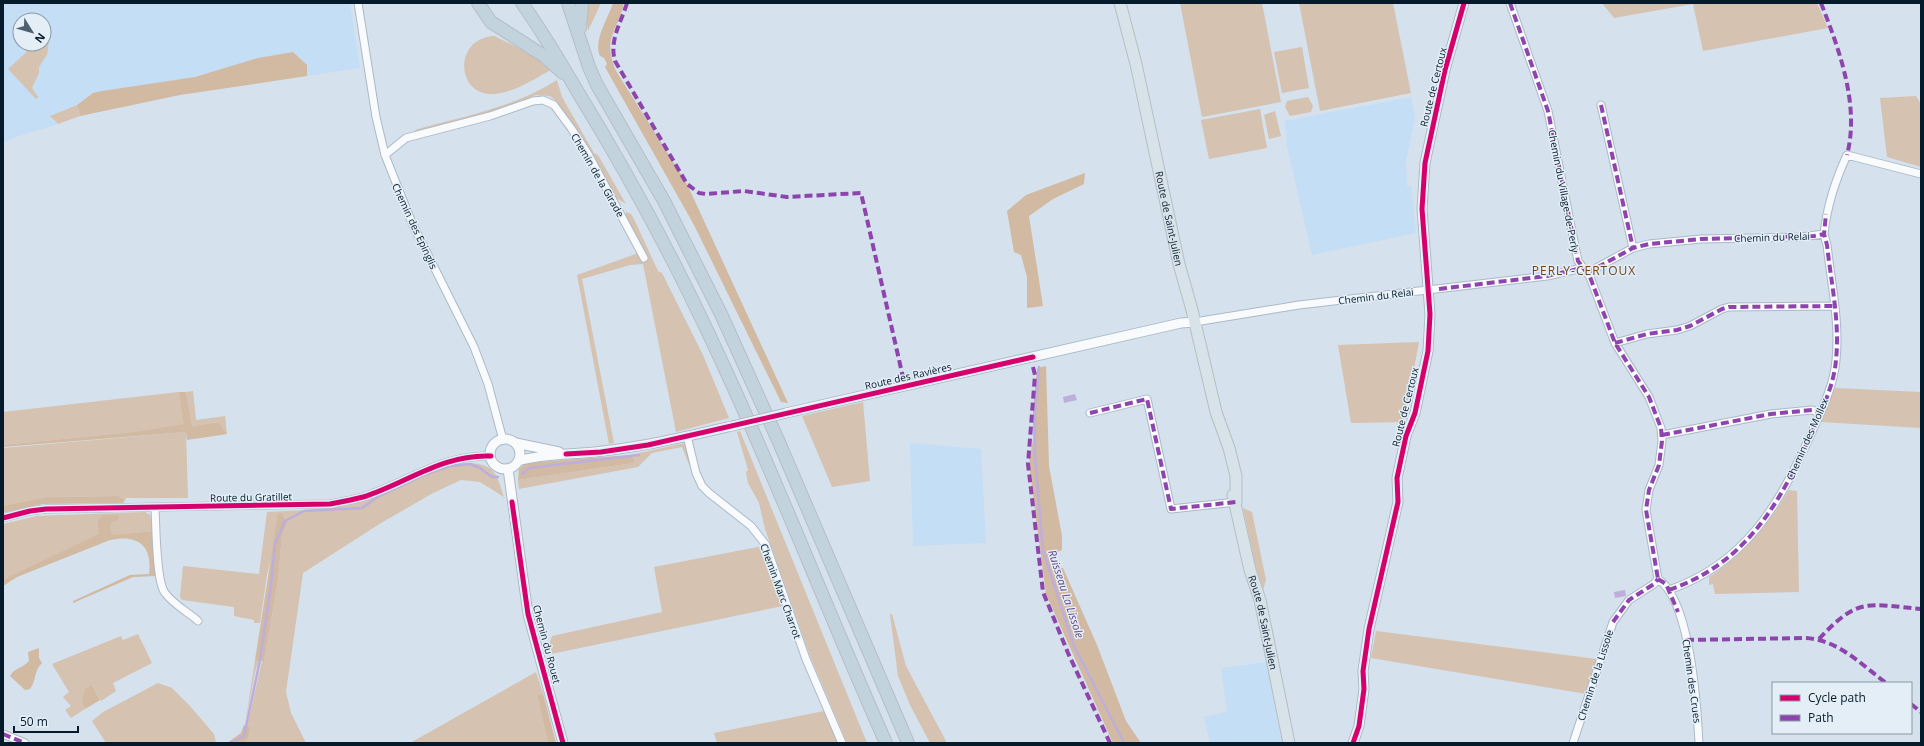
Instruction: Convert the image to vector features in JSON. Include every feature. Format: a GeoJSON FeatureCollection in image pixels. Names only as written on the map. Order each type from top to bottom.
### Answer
{"type":"FeatureCollection","features":[{"type":"Feature","properties":{"kind":"highway"},"geometry":{"type":"LineString","coordinates":[[478,3],[491,22],[544,56],[572,83]]}},
{"type":"Feature","properties":{"kind":"highway"},"geometry":{"type":"LineString","coordinates":[[522,3],[552,48],[646,210],[701,319],[755,437],[886,743]]}},
{"type":"Feature","properties":{"kind":"highway"},"geometry":{"type":"LineString","coordinates":[[579,35],[582,3]]}},
{"type":"Feature","properties":{"kind":"highway"},"geometry":{"type":"LineString","coordinates":[[570,5],[589,67],[597,85],[664,201],[737,347],[908,743]]}},
{"type":"Feature","properties":{"kind":"main road","name":"Route de Saint-Julien"},"geometry":{"type":"LineString","coordinates":[[1120,3],[1138,71],[1179,264],[1223,434],[1221,449],[1236,502],[1250,570],[1260,600],[1289,743]]}},
{"type":"Feature","properties":{"kind":"street","name":"Chemin des Epinglis"},"geometry":{"type":"LineString","coordinates":[[358,3],[376,116],[385,155],[412,223],[474,347],[490,390],[503,440]]}},
{"type":"Feature","properties":{"kind":"street","name":"Route de Certoux"},"geometry":{"type":"LineString","coordinates":[[1353,743],[1359,726],[1364,689],[1363,671],[1369,629],[1398,502],[1397,478],[1406,436],[1415,413],[1426,359],[1430,329],[1422,209],[1424,168],[1442,84],[1464,3]]}},
{"type":"Feature","properties":{"kind":"street","name":"Chemin du Village-de-Perly"},"geometry":{"type":"LineString","coordinates":[[1510,3],[1548,111],[1578,261],[1584,270],[1615,343],[1655,409],[1661,428],[1662,435],[1659,465],[1649,490],[1646,510],[1658,578]]}},
{"type":"Feature","properties":{"kind":"street","name":"Chemin de la Girade"},"geometry":{"type":"LineString","coordinates":[[385,155],[406,138],[490,116],[533,101],[539,100],[549,102],[558,111],[588,154],[644,258]]}},
{"type":"Feature","properties":{"kind":"street"},"geometry":{"type":"LineString","coordinates":[[1601,105],[1633,248]]}},
{"type":"Feature","properties":{"kind":"street","name":"Chemin du Relai"},"geometry":{"type":"LineString","coordinates":[[1195,322],[1299,305],[1547,276],[1584,270],[1633,248],[1649,244],[1701,239],[1801,237],[1824,234],[1826,214],[1832,192],[1839,169],[1847,155],[1921,174]]}},
{"type":"Feature","properties":{"kind":"street","name":"Chemin des Mollex"},"geometry":{"type":"LineString","coordinates":[[1669,590],[1708,573],[1739,549],[1775,506],[1800,460],[1828,394],[1836,361],[1837,338],[1834,306],[1827,245],[1824,234]]}},
{"type":"Feature","properties":{"kind":"street"},"geometry":{"type":"LineString","coordinates":[[1615,343],[1646,334],[1677,330],[1690,326],[1722,309],[1729,307],[1834,306]]}},
{"type":"Feature","properties":{"kind":"street","name":"Route des Ravières"},"geometry":{"type":"LineString","coordinates":[[687,436],[1181,323],[1195,322]]}},
{"type":"Feature","properties":{"kind":"street"},"geometry":{"type":"LineString","coordinates":[[1090,413],[1147,399],[1171,509],[1236,502]]}},
{"type":"Feature","properties":{"kind":"street"},"geometry":{"type":"LineString","coordinates":[[1662,435],[1771,414],[1812,410],[1820,413]]}},
{"type":"Feature","properties":{"kind":"street"},"geometry":{"type":"LineString","coordinates":[[566,454],[516,443],[509,440],[503,440],[493,446],[491,456],[493,463],[498,467],[508,469],[518,461],[566,454],[601,452],[648,445],[687,436]]}},
{"type":"Feature","properties":{"kind":"street","name":"Chemin Marc Charrot"},"geometry":{"type":"LineString","coordinates":[[687,436],[698,478],[702,486],[751,526],[766,545],[806,659],[842,743]]}},
{"type":"Feature","properties":{"kind":"street"},"geometry":{"type":"LineString","coordinates":[[516,443],[520,451],[518,461]]}},
{"type":"Feature","properties":{"kind":"street","name":"Route du Gratillet"},"geometry":{"type":"LineString","coordinates":[[3,518],[30,511],[46,509],[330,504],[363,497],[444,462],[471,456],[491,456]]}},
{"type":"Feature","properties":{"kind":"street","name":"Chemin du Rouet"},"geometry":{"type":"LineString","coordinates":[[508,469],[528,614],[563,743]]}},
{"type":"Feature","properties":{"kind":"street"},"geometry":{"type":"LineString","coordinates":[[155,508],[160,577],[163,590],[169,598],[198,621]]}},
{"type":"Feature","properties":{"kind":"street","name":"Chemin des Crues"},"geometry":{"type":"LineString","coordinates":[[1658,578],[1666,584],[1669,590],[1684,629],[1688,645],[1696,702],[1699,743]]}},
{"type":"Feature","properties":{"kind":"street","name":"Chemin de la Lissole"},"geometry":{"type":"LineString","coordinates":[[1573,743],[1613,622],[1629,600],[1654,584],[1658,578]]}},
{"type":"Feature","properties":{"kind":"street"},"geometry":{"type":"LineString","coordinates":[[3,734],[25,743]]}},
{"type":"Feature","properties":{"kind":"shaded area"},"geometry":{"type":"Polygon","coordinates":[[[3,3],[350,3],[360,68],[307,76],[307,65],[293,52],[258,58],[195,77],[93,93],[77,105],[50,116],[58,124],[16,137],[3,143],[3,3]]]}},
{"type":"Feature","properties":{"kind":"shaded area"},"geometry":{"type":"Polygon","coordinates":[[[584,3],[601,3],[588,31],[584,3]]]}},
{"type":"Feature","properties":{"kind":"shaded area"},"geometry":{"type":"Polygon","coordinates":[[[613,3],[624,3],[612,36],[610,51],[616,71],[687,184],[788,403],[781,402],[694,225],[605,67],[607,64],[604,58],[600,56],[598,43],[613,3]]]}},
{"type":"Feature","properties":{"kind":"shaded area"},"geometry":{"type":"Polygon","coordinates":[[[1180,3],[1262,3],[1281,102],[1202,117],[1180,3]]]}},
{"type":"Feature","properties":{"kind":"shaded area"},"geometry":{"type":"Polygon","coordinates":[[[1299,3],[1393,3],[1411,93],[1320,111],[1299,3]]]}},
{"type":"Feature","properties":{"kind":"shaded area"},"geometry":{"type":"Polygon","coordinates":[[[1602,3],[1817,3],[1828,28],[1703,51],[1693,4],[1614,18],[1602,3]]]}},
{"type":"Feature","properties":{"kind":"shaded area"},"geometry":{"type":"Polygon","coordinates":[[[494,36],[531,54],[552,69],[524,85],[508,91],[493,94],[480,92],[472,86],[466,77],[464,66],[466,55],[472,46],[481,39],[494,36]]]}},
{"type":"Feature","properties":{"kind":"shaded area"},"geometry":{"type":"Polygon","coordinates":[[[1302,47],[1309,88],[1282,93],[1274,52],[1302,47]]]}},
{"type":"Feature","properties":{"kind":"shaded area"},"geometry":{"type":"Polygon","coordinates":[[[26,52],[47,52],[39,67],[39,73],[32,88],[38,97],[36,99],[8,69],[26,52]]]}},
{"type":"Feature","properties":{"kind":"shaded area"},"geometry":{"type":"Polygon","coordinates":[[[293,52],[307,65],[307,76],[180,95],[80,116],[77,105],[93,93],[195,77],[258,58],[293,52]]]}},
{"type":"Feature","properties":{"kind":"shaded area"},"geometry":{"type":"Polygon","coordinates":[[[557,80],[562,97],[594,153],[598,155],[626,204],[615,197],[576,129],[557,102],[550,96],[536,95],[504,109],[416,132],[415,130],[506,104],[540,90],[557,80]]]}},
{"type":"Feature","properties":{"kind":"shaded area"},"geometry":{"type":"Polygon","coordinates":[[[1916,96],[1921,104],[1921,167],[1887,157],[1880,98],[1916,96]]]}},
{"type":"Feature","properties":{"kind":"shaded area"},"geometry":{"type":"Polygon","coordinates":[[[1308,97],[1313,106],[1311,112],[1290,116],[1285,107],[1287,101],[1308,97]]]}},
{"type":"Feature","properties":{"kind":"shaded area"},"geometry":{"type":"Polygon","coordinates":[[[1411,97],[1415,118],[1406,161],[1407,186],[1411,186],[1416,233],[1312,255],[1287,146],[1285,121],[1411,97]]]}},
{"type":"Feature","properties":{"kind":"shaded area"},"geometry":{"type":"Polygon","coordinates":[[[77,105],[80,116],[58,124],[50,116],[77,105]]]}},
{"type":"Feature","properties":{"kind":"shaded area"},"geometry":{"type":"Polygon","coordinates":[[[1260,109],[1267,148],[1209,159],[1201,120],[1260,109]]]}},
{"type":"Feature","properties":{"kind":"shaded area"},"geometry":{"type":"Polygon","coordinates":[[[1275,111],[1281,136],[1269,139],[1264,115],[1275,111]]]}},
{"type":"Feature","properties":{"kind":"shaded area"},"geometry":{"type":"Polygon","coordinates":[[[1085,173],[1084,184],[1053,199],[1029,216],[1043,306],[1027,308],[1027,277],[1021,255],[1014,252],[1007,211],[1026,195],[1085,173]]]}},
{"type":"Feature","properties":{"kind":"shaded area"},"geometry":{"type":"Polygon","coordinates":[[[626,212],[631,214],[634,219],[658,271],[662,273],[703,355],[729,418],[676,432],[643,264],[630,265],[582,279],[614,443],[609,444],[577,275],[644,251],[626,216],[626,212]]]}},
{"type":"Feature","properties":{"kind":"shaded area"},"geometry":{"type":"Polygon","coordinates":[[[1419,342],[1404,422],[1351,423],[1338,345],[1419,342]]]}},
{"type":"Feature","properties":{"kind":"shaded area"},"geometry":{"type":"Polygon","coordinates":[[[1046,366],[1049,466],[1062,536],[1062,550],[1053,554],[1054,567],[1063,568],[1097,645],[1126,721],[1141,743],[1113,743],[1046,594],[1029,464],[1033,439],[1033,411],[1037,368],[1046,366]]]}},
{"type":"Feature","properties":{"kind":"shaded area"},"geometry":{"type":"Polygon","coordinates":[[[1835,388],[1921,392],[1921,428],[1821,422],[1835,388]]]}},
{"type":"Feature","properties":{"kind":"shaded area"},"geometry":{"type":"Polygon","coordinates":[[[193,391],[196,420],[225,416],[227,434],[219,422],[192,426],[186,392],[193,391]]]}},
{"type":"Feature","properties":{"kind":"shaded area"},"geometry":{"type":"Polygon","coordinates":[[[179,392],[185,424],[132,432],[3,445],[3,412],[179,392]]]}},
{"type":"Feature","properties":{"kind":"shaded area"},"geometry":{"type":"Polygon","coordinates":[[[179,392],[186,392],[192,426],[219,422],[227,434],[187,440],[186,432],[3,447],[3,445],[132,432],[184,424],[179,392]]]}},
{"type":"Feature","properties":{"kind":"shaded area"},"geometry":{"type":"Polygon","coordinates":[[[1075,394],[1077,400],[1064,403],[1063,397],[1075,394]]]}},
{"type":"Feature","properties":{"kind":"shaded area"},"geometry":{"type":"Polygon","coordinates":[[[863,402],[870,481],[832,487],[802,416],[863,402]]]}},
{"type":"Feature","properties":{"kind":"shaded area"},"geometry":{"type":"Polygon","coordinates":[[[740,431],[867,743],[847,743],[810,656],[765,529],[759,503],[748,483],[746,472],[748,470],[737,432],[740,431]]]}},
{"type":"Feature","properties":{"kind":"shaded area"},"geometry":{"type":"Polygon","coordinates":[[[186,432],[188,498],[126,498],[125,500],[118,496],[48,497],[3,507],[3,448],[186,432]]]}},
{"type":"Feature","properties":{"kind":"shaded area"},"geometry":{"type":"Polygon","coordinates":[[[685,443],[696,482],[682,447],[652,453],[638,467],[519,489],[518,480],[634,463],[634,459],[630,455],[685,443]]]}},
{"type":"Feature","properties":{"kind":"shaded area"},"geometry":{"type":"Polygon","coordinates":[[[910,443],[981,449],[986,543],[913,546],[910,443]]]}},
{"type":"Feature","properties":{"kind":"shaded area"},"geometry":{"type":"Polygon","coordinates":[[[630,455],[634,459],[634,463],[518,480],[519,469],[526,463],[630,455]]]}},
{"type":"Feature","properties":{"kind":"shaded area"},"geometry":{"type":"Polygon","coordinates":[[[471,463],[486,466],[491,469],[497,478],[504,497],[480,482],[461,480],[433,493],[381,523],[303,573],[286,692],[291,713],[306,743],[242,743],[250,727],[247,726],[262,661],[264,661],[278,581],[282,535],[287,523],[282,513],[267,575],[260,623],[254,623],[254,620],[234,616],[234,607],[182,600],[180,597],[183,566],[259,574],[267,512],[313,510],[348,505],[373,497],[428,472],[456,464],[471,463]]]}},
{"type":"Feature","properties":{"kind":"shaded area"},"geometry":{"type":"Polygon","coordinates":[[[1789,490],[1797,491],[1799,592],[1715,594],[1713,584],[1709,585],[1709,577],[1744,549],[1763,527],[1789,490]]]}},
{"type":"Feature","properties":{"kind":"shaded area"},"geometry":{"type":"Polygon","coordinates":[[[118,496],[125,500],[123,503],[43,504],[3,513],[4,506],[48,497],[118,496]]]}},
{"type":"Feature","properties":{"kind":"shaded area"},"geometry":{"type":"Polygon","coordinates":[[[1243,508],[1252,512],[1266,580],[1263,590],[1256,569],[1243,508]]]}},
{"type":"Feature","properties":{"kind":"shaded area"},"geometry":{"type":"Polygon","coordinates":[[[145,512],[150,515],[153,531],[116,535],[3,582],[3,524],[37,516],[145,512]]]}},
{"type":"Feature","properties":{"kind":"shaded area"},"geometry":{"type":"Polygon","coordinates":[[[282,513],[287,523],[282,535],[278,581],[264,661],[255,660],[278,514],[282,513]]]}},
{"type":"Feature","properties":{"kind":"shaded area"},"geometry":{"type":"Polygon","coordinates":[[[103,515],[118,515],[119,519],[112,522],[110,527],[112,535],[153,531],[156,576],[133,577],[73,603],[73,601],[130,575],[149,574],[150,564],[146,549],[135,540],[120,539],[110,540],[17,577],[3,586],[3,581],[11,576],[99,534],[98,520],[103,515]]]}},
{"type":"Feature","properties":{"kind":"shaded area"},"geometry":{"type":"Polygon","coordinates":[[[763,546],[783,606],[546,655],[552,636],[662,612],[654,567],[763,546]]]}},
{"type":"Feature","properties":{"kind":"shaded area"},"geometry":{"type":"Polygon","coordinates":[[[1625,590],[1626,596],[1615,598],[1614,592],[1625,590]]]}},
{"type":"Feature","properties":{"kind":"shaded area"},"geometry":{"type":"Polygon","coordinates":[[[890,614],[892,614],[906,666],[947,743],[930,743],[910,705],[898,676],[890,614]]]}},
{"type":"Feature","properties":{"kind":"shaded area"},"geometry":{"type":"Polygon","coordinates":[[[1376,631],[1597,659],[1586,694],[1371,658],[1376,631]]]}},
{"type":"Feature","properties":{"kind":"shaded area"},"geometry":{"type":"Polygon","coordinates":[[[138,634],[152,663],[113,683],[116,691],[101,701],[92,685],[82,703],[85,709],[71,718],[65,710],[71,706],[63,697],[69,692],[52,664],[121,636],[123,640],[138,634]]]}},
{"type":"Feature","properties":{"kind":"shaded area"},"geometry":{"type":"Polygon","coordinates":[[[39,648],[39,658],[42,663],[37,669],[34,682],[30,689],[25,690],[10,676],[14,671],[29,661],[28,652],[39,648]]]}},
{"type":"Feature","properties":{"kind":"shaded area"},"geometry":{"type":"Polygon","coordinates":[[[255,660],[259,660],[255,672],[245,725],[255,660]]]}},
{"type":"Feature","properties":{"kind":"shaded area"},"geometry":{"type":"Polygon","coordinates":[[[1269,662],[1289,743],[1210,743],[1204,717],[1227,712],[1221,668],[1269,662]]]}},
{"type":"Feature","properties":{"kind":"shaded area"},"geometry":{"type":"Polygon","coordinates":[[[536,672],[543,693],[537,695],[548,743],[410,743],[536,672]]]}},
{"type":"Feature","properties":{"kind":"shaded area"},"geometry":{"type":"Polygon","coordinates":[[[158,683],[172,688],[190,706],[214,734],[216,743],[106,743],[92,721],[103,712],[158,683]]]}},
{"type":"Feature","properties":{"kind":"shaded area"},"geometry":{"type":"Polygon","coordinates":[[[92,685],[100,700],[85,709],[82,703],[85,689],[92,685]]]}},
{"type":"Feature","properties":{"kind":"shaded area"},"geometry":{"type":"Polygon","coordinates":[[[543,693],[556,743],[548,743],[537,695],[543,693]]]}},
{"type":"Feature","properties":{"kind":"shaded area"},"geometry":{"type":"Polygon","coordinates":[[[824,711],[838,743],[717,743],[714,733],[824,711]]]}},
{"type":"Feature","properties":{"kind":"shaded area"},"geometry":{"type":"Polygon","coordinates":[[[244,725],[250,727],[248,738],[242,743],[227,743],[241,733],[244,725]]]}},
{"type":"Feature","properties":{"kind":"waterway","name":"Ruisseau La Lissole"},"geometry":{"type":"LineString","coordinates":[[1039,367],[1035,412],[1035,457],[1043,551],[1074,646],[1124,743]]}},
{"type":"Feature","properties":{"kind":"waterway"},"geometry":{"type":"LineString","coordinates":[[522,474],[529,468],[639,455]]}},
{"type":"Feature","properties":{"kind":"waterway"},"geometry":{"type":"LineString","coordinates":[[231,743],[244,736],[260,660],[271,586],[275,544],[285,521],[304,511],[362,508],[379,496],[424,475],[450,466],[470,464],[480,468],[492,477],[498,477]]}},
{"type":"Feature","properties":{"kind":"marked path"},"geometry":{"type":"LineString","coordinates":[[627,3],[616,32],[614,46],[615,61],[687,184],[699,193],[706,194],[744,191],[787,197],[861,193],[905,386]]}},
{"type":"Feature","properties":{"kind":"marked path"},"geometry":{"type":"LineString","coordinates":[[1510,3],[1548,111],[1578,261],[1590,277],[1615,343],[1649,397],[1661,428],[1662,441],[1659,465],[1649,490],[1646,510],[1658,579]]}},
{"type":"Feature","properties":{"kind":"marked path"},"geometry":{"type":"LineString","coordinates":[[1821,3],[1841,58],[1846,78],[1851,117],[1847,155]]}},
{"type":"Feature","properties":{"kind":"marked path"},"geometry":{"type":"LineString","coordinates":[[1601,105],[1633,248]]}},
{"type":"Feature","properties":{"kind":"marked path"},"geometry":{"type":"LineString","coordinates":[[1587,273],[1633,248],[1649,244],[1701,239],[1814,236],[1824,234],[1826,214]]}},
{"type":"Feature","properties":{"kind":"marked path"},"geometry":{"type":"LineString","coordinates":[[1669,590],[1696,578],[1719,564],[1739,547],[1757,528],[1786,485],[1819,416],[1833,379],[1837,346],[1834,302],[1827,245],[1824,234]]}},
{"type":"Feature","properties":{"kind":"marked path"},"geometry":{"type":"LineString","coordinates":[[1439,289],[1547,276],[1582,268]]}},
{"type":"Feature","properties":{"kind":"marked path"},"geometry":{"type":"LineString","coordinates":[[1615,343],[1647,334],[1677,330],[1690,326],[1722,309],[1729,307],[1834,306]]}},
{"type":"Feature","properties":{"kind":"marked path"},"geometry":{"type":"LineString","coordinates":[[1033,367],[1035,375],[1028,464],[1043,592],[1068,653],[1110,743]]}},
{"type":"Feature","properties":{"kind":"marked path"},"geometry":{"type":"LineString","coordinates":[[1090,413],[1147,399],[1171,509],[1236,502]]}},
{"type":"Feature","properties":{"kind":"marked path"},"geometry":{"type":"LineString","coordinates":[[1662,435],[1771,414],[1812,410],[1820,413]]}},
{"type":"Feature","properties":{"kind":"marked path"},"geometry":{"type":"LineString","coordinates":[[1658,579],[1666,584],[1678,612]]}},
{"type":"Feature","properties":{"kind":"marked path"},"geometry":{"type":"LineString","coordinates":[[1613,622],[1629,600],[1654,584],[1658,579]]}},
{"type":"Feature","properties":{"kind":"marked path"},"geometry":{"type":"LineString","coordinates":[[1819,639],[1832,625],[1844,616],[1864,606],[1875,605],[1921,609]]}},
{"type":"Feature","properties":{"kind":"marked path"},"geometry":{"type":"LineString","coordinates":[[1686,640],[1806,638],[1818,640],[1828,643],[1849,654],[1885,682]]}},
{"type":"Feature","properties":{"kind":"marked path"},"geometry":{"type":"LineString","coordinates":[[1912,705],[1921,712]]}},
{"type":"Feature","properties":{"kind":"marked path"},"geometry":{"type":"LineString","coordinates":[[3,734],[25,743]]}},
{"type":"Feature","properties":{"kind":"cycle path"},"geometry":{"type":"LineString","coordinates":[[1353,743],[1359,726],[1364,689],[1363,671],[1369,629],[1398,502],[1397,478],[1406,436],[1415,413],[1428,351],[1430,314],[1422,209],[1425,163],[1445,70],[1464,3]]}},
{"type":"Feature","properties":{"kind":"cycle path"},"geometry":{"type":"LineString","coordinates":[[566,454],[601,452],[648,445],[1033,357]]}},
{"type":"Feature","properties":{"kind":"cycle path"},"geometry":{"type":"LineString","coordinates":[[3,518],[30,511],[46,509],[330,504],[363,497],[441,464],[473,457],[491,456]]}},
{"type":"Feature","properties":{"kind":"cycle path"},"geometry":{"type":"LineString","coordinates":[[512,502],[528,614],[563,743]]}},
{"type":"Feature","properties":{"kind":"district","name":"PERLY-CERTOUX"},"geometry":{"type":"Point","coordinates":[1584,271]}}]}
